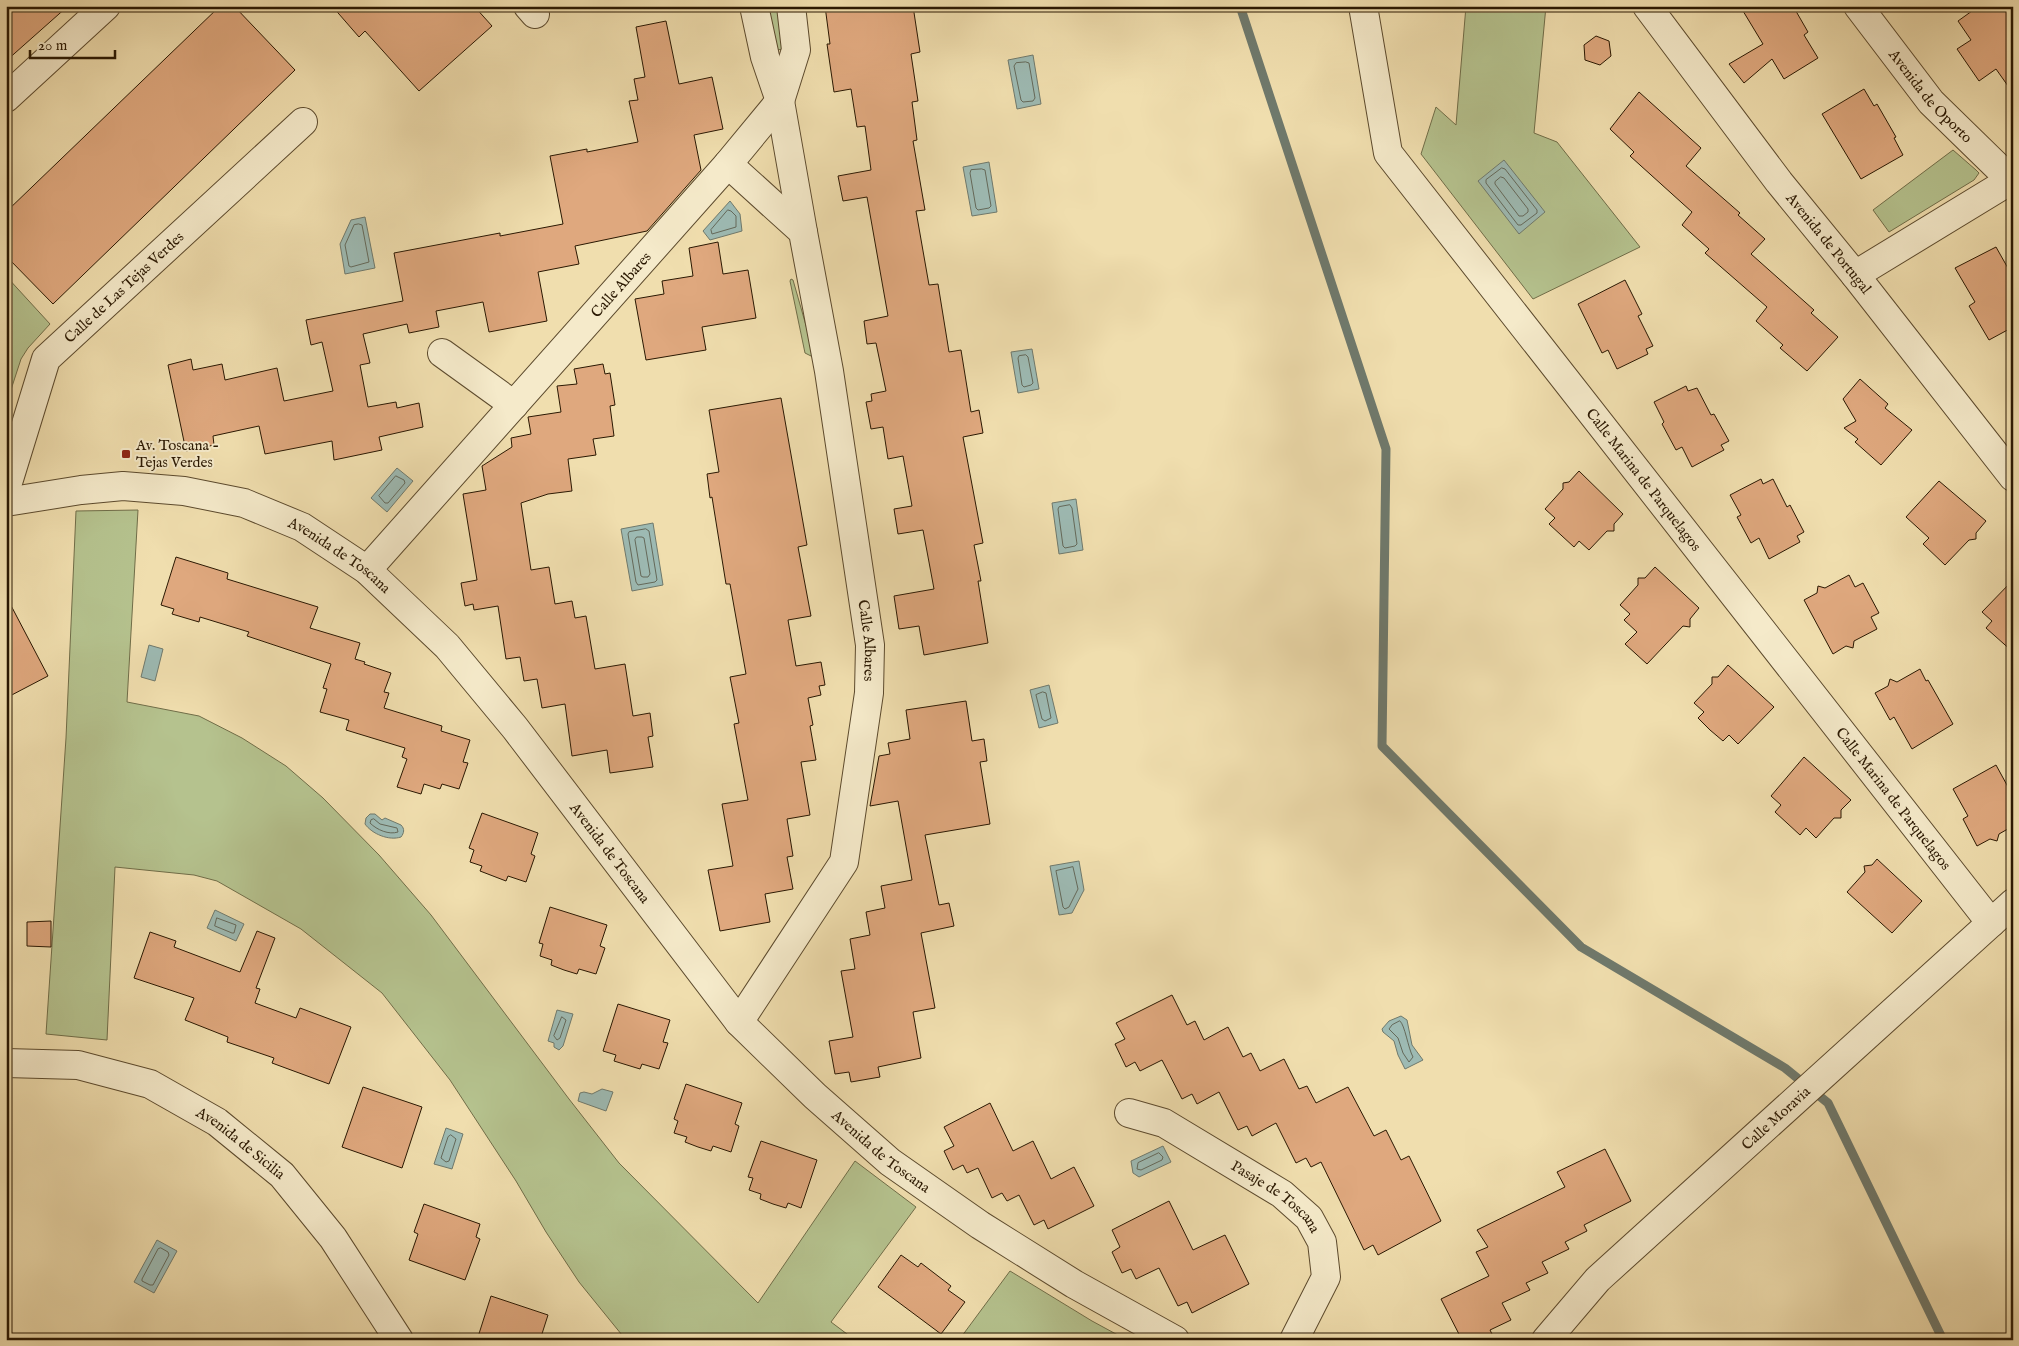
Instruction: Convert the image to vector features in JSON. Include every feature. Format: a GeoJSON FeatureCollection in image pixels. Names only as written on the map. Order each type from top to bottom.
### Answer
{"type":"FeatureCollection","features":[{"type":"Feature","properties":{"kind":"street"},"geometry":{"type":"LineString","coordinates":[[6,98],[106,6]]}},
{"type":"Feature","properties":{"kind":"street","name":"Calle Albares"},"geometry":{"type":"LineString","coordinates":[[739,1022],[844,862],[869,693],[870,645],[829,371],[780,101],[765,57],[754,6]]}},
{"type":"Feature","properties":{"kind":"street","name":"Calle Albares"},"geometry":{"type":"LineString","coordinates":[[366,570],[728,164],[780,101],[796,50],[790,6]]}},
{"type":"Feature","properties":{"kind":"street","name":"Calle Marina de Parquelagos"},"geometry":{"type":"LineString","coordinates":[[1363,6],[1388,153],[1991,923]]}},
{"type":"Feature","properties":{"kind":"street","name":"Avenida de Portugal"},"geometry":{"type":"LineString","coordinates":[[1647,6],[1779,182],[1855,275],[2013,477]]}},
{"type":"Feature","properties":{"kind":"street","name":"Avenida de Oporto"},"geometry":{"type":"LineString","coordinates":[[1855,275],[2012,181],[1931,102],[1858,6]]}},
{"type":"Feature","properties":{"kind":"street","name":"Calle de Las Tejas Verdes"},"geometry":{"type":"LineString","coordinates":[[6,489],[46,359],[303,122]]}},
{"type":"Feature","properties":{"kind":"street"},"geometry":{"type":"LineString","coordinates":[[728,164],[803,232]]}},
{"type":"Feature","properties":{"kind":"street"},"geometry":{"type":"LineString","coordinates":[[442,353],[514,405]]}},
{"type":"Feature","properties":{"kind":"street","name":"Avenida de Toscana"},"geometry":{"type":"LineString","coordinates":[[6,502],[80,490],[123,486],[184,491],[244,503],[302,527],[366,570],[453,653],[515,728],[739,1022],[815,1096],[890,1162],[980,1225],[1074,1284],[1175,1340]]}},
{"type":"Feature","properties":{"kind":"street","name":"Calle Moravia"},"geometry":{"type":"LineString","coordinates":[[1546,1340],[1598,1279],[2013,903]]}},
{"type":"Feature","properties":{"kind":"street","name":"Avenida de Sicilia"},"geometry":{"type":"LineString","coordinates":[[6,1063],[78,1065],[150,1084],[217,1122],[282,1175],[333,1238],[399,1340]]}},
{"type":"Feature","properties":{"kind":"street","name":"Pasaje de Toscana"},"geometry":{"type":"LineString","coordinates":[[1129,1112],[1164,1123],[1282,1194],[1309,1218],[1322,1242],[1326,1277],[1294,1340]]}},
{"type":"Feature","properties":{"kind":"green space"},"geometry":{"type":"Polygon","coordinates":[[[764,6],[783,6],[783,49],[777,50],[764,6]]]}},
{"type":"Feature","properties":{"kind":"green space"},"geometry":{"type":"Polygon","coordinates":[[[1466,6],[1546,6],[1534,133],[1557,142],[1640,247],[1533,299],[1421,154],[1436,107],[1456,125],[1466,6]]]}},
{"type":"Feature","properties":{"kind":"green space"},"geometry":{"type":"Polygon","coordinates":[[[1953,150],[1979,173],[1974,180],[1889,232],[1873,210],[1953,150]]]}},
{"type":"Feature","properties":{"kind":"green space"},"geometry":{"type":"Polygon","coordinates":[[[6,276],[50,324],[28,348],[21,359],[6,405],[6,276]]]}},
{"type":"Feature","properties":{"kind":"green space"},"geometry":{"type":"Polygon","coordinates":[[[791,279],[793,280],[813,350],[811,356],[805,353],[791,279]]]}},
{"type":"Feature","properties":{"kind":"green space"},"geometry":{"type":"Polygon","coordinates":[[[138,510],[127,702],[199,716],[242,738],[286,766],[323,798],[379,855],[431,915],[619,1163],[758,1303],[855,1161],[916,1207],[831,1322],[855,1340],[626,1340],[579,1282],[450,1080],[382,993],[301,929],[217,881],[194,875],[115,867],[107,1040],[46,1034],[66,738],[76,511],[138,510]]]}},
{"type":"Feature","properties":{"kind":"green space"},"geometry":{"type":"Polygon","coordinates":[[[1010,1271],[1092,1321],[1127,1340],[959,1340],[1010,1271]]]}},
{"type":"Feature","properties":{"kind":"water"},"geometry":{"type":"Polygon","coordinates":[[[1033,55],[1041,104],[1017,109],[1008,60],[1033,55]]]}},
{"type":"Feature","properties":{"kind":"water"},"geometry":{"type":"Polygon","coordinates":[[[1504,160],[1545,212],[1519,234],[1478,181],[1504,160]]]}},
{"type":"Feature","properties":{"kind":"water"},"geometry":{"type":"Polygon","coordinates":[[[989,162],[997,212],[972,216],[963,167],[989,162]]]}},
{"type":"Feature","properties":{"kind":"water"},"geometry":{"type":"Polygon","coordinates":[[[730,201],[740,214],[742,231],[710,240],[703,231],[730,201]]]}},
{"type":"Feature","properties":{"kind":"water"},"geometry":{"type":"Polygon","coordinates":[[[365,217],[375,268],[345,274],[340,244],[351,220],[365,217]]]}},
{"type":"Feature","properties":{"kind":"water"},"geometry":{"type":"Polygon","coordinates":[[[1032,349],[1039,389],[1018,393],[1011,352],[1032,349]]]}},
{"type":"Feature","properties":{"kind":"water"},"geometry":{"type":"Polygon","coordinates":[[[397,468],[413,481],[387,512],[371,498],[397,468]]]}},
{"type":"Feature","properties":{"kind":"water"},"geometry":{"type":"Polygon","coordinates":[[[1076,499],[1083,550],[1059,554],[1052,503],[1076,499]]]}},
{"type":"Feature","properties":{"kind":"water"},"geometry":{"type":"Polygon","coordinates":[[[653,523],[663,585],[632,591],[621,529],[653,523]]]}},
{"type":"Feature","properties":{"kind":"water"},"geometry":{"type":"Polygon","coordinates":[[[149,645],[163,649],[155,681],[141,677],[149,645]]]}},
{"type":"Feature","properties":{"kind":"water"},"geometry":{"type":"Polygon","coordinates":[[[1049,685],[1058,723],[1039,728],[1030,690],[1049,685]]]}},
{"type":"Feature","properties":{"kind":"water"},"geometry":{"type":"Polygon","coordinates":[[[370,814],[375,814],[382,820],[385,818],[401,825],[404,831],[401,837],[381,836],[372,831],[365,824],[366,818],[370,814]]]}},
{"type":"Feature","properties":{"kind":"water"},"geometry":{"type":"Polygon","coordinates":[[[1079,861],[1084,890],[1072,913],[1059,915],[1050,866],[1079,861]]]}},
{"type":"Feature","properties":{"kind":"water"},"geometry":{"type":"Polygon","coordinates":[[[215,910],[244,924],[236,941],[207,928],[215,910]]]}},
{"type":"Feature","properties":{"kind":"water"},"geometry":{"type":"Polygon","coordinates":[[[557,1010],[573,1014],[563,1046],[559,1050],[554,1047],[554,1043],[548,1041],[557,1010]]]}},
{"type":"Feature","properties":{"kind":"water"},"geometry":{"type":"Polygon","coordinates":[[[1401,1016],[1407,1020],[1412,1045],[1423,1060],[1405,1069],[1394,1041],[1382,1029],[1389,1021],[1401,1016]]]}},
{"type":"Feature","properties":{"kind":"water"},"geometry":{"type":"Polygon","coordinates":[[[602,1089],[613,1092],[606,1111],[578,1101],[580,1093],[592,1094],[602,1089]]]}},
{"type":"Feature","properties":{"kind":"water"},"geometry":{"type":"Polygon","coordinates":[[[446,1128],[463,1134],[452,1169],[434,1164],[446,1128]]]}},
{"type":"Feature","properties":{"kind":"water"},"geometry":{"type":"Polygon","coordinates":[[[1163,1146],[1171,1162],[1139,1177],[1133,1173],[1131,1161],[1163,1146]]]}},
{"type":"Feature","properties":{"kind":"water"},"geometry":{"type":"Polygon","coordinates":[[[157,1240],[177,1251],[154,1293],[134,1282],[157,1240]]]}},
{"type":"Feature","properties":{"kind":"building"},"geometry":{"type":"Polygon","coordinates":[[[6,6],[68,6],[6,61],[6,6]]]}},
{"type":"Feature","properties":{"kind":"building"},"geometry":{"type":"Polygon","coordinates":[[[220,6],[234,6],[295,70],[53,304],[6,256],[6,212],[220,6]]]}},
{"type":"Feature","properties":{"kind":"building"},"geometry":{"type":"Polygon","coordinates":[[[332,6],[474,6],[492,26],[419,91],[365,31],[359,37],[332,6]]]}},
{"type":"Feature","properties":{"kind":"building"},"geometry":{"type":"Polygon","coordinates":[[[825,6],[913,6],[920,52],[911,54],[918,101],[912,102],[917,140],[913,141],[925,210],[916,211],[929,285],[938,284],[949,352],[961,350],[971,412],[979,410],[983,433],[963,437],[983,543],[974,545],[981,581],[978,581],[988,643],[924,655],[919,626],[899,629],[894,596],[934,589],[923,530],[898,534],[894,509],[912,506],[903,456],[888,459],[883,427],[871,429],[866,402],[872,401],[871,394],[886,391],[876,343],[867,344],[864,321],[888,316],[867,197],[843,201],[838,176],[871,170],[865,126],[857,127],[851,89],[834,92],[827,44],[830,44],[825,6]]]}},
{"type":"Feature","properties":{"kind":"building"},"geometry":{"type":"Polygon","coordinates":[[[1740,6],[1793,6],[1808,32],[1804,35],[1818,58],[1784,79],[1772,59],[1744,83],[1729,64],[1763,44],[1740,6]]]}},
{"type":"Feature","properties":{"kind":"building"},"geometry":{"type":"Polygon","coordinates":[[[1979,6],[2007,6],[2013,14],[2013,93],[1996,69],[1979,81],[1957,49],[1971,40],[1958,21],[1979,6]]]}},
{"type":"Feature","properties":{"kind":"building"},"geometry":{"type":"Polygon","coordinates":[[[666,21],[679,84],[712,77],[723,129],[694,135],[701,170],[647,231],[575,246],[579,264],[538,272],[547,321],[489,332],[483,302],[436,311],[439,327],[409,333],[407,324],[363,334],[370,363],[360,365],[368,407],[396,402],[397,408],[419,403],[423,427],[379,437],[382,450],[334,460],[332,441],[265,454],[259,426],[213,436],[214,445],[186,451],[168,365],[191,359],[193,370],[222,364],[225,380],[277,368],[284,401],[333,391],[322,342],[311,345],[306,320],[403,301],[394,253],[500,233],[500,236],[563,224],[550,156],[587,149],[587,152],[638,142],[629,101],[638,100],[634,79],[645,77],[636,27],[666,21]]]}},
{"type":"Feature","properties":{"kind":"building"},"geometry":{"type":"Polygon","coordinates":[[[1596,36],[1609,41],[1611,56],[1600,65],[1585,60],[1584,45],[1596,36]]]}},
{"type":"Feature","properties":{"kind":"building"},"geometry":{"type":"Polygon","coordinates":[[[1864,89],[1874,106],[1877,104],[1896,137],[1894,138],[1903,155],[1861,179],[1822,114],[1864,89]]]}},
{"type":"Feature","properties":{"kind":"building"},"geometry":{"type":"Polygon","coordinates":[[[1639,92],[1701,148],[1686,166],[1740,213],[1738,215],[1765,239],[1751,254],[1814,310],[1811,313],[1838,337],[1807,371],[1780,348],[1783,345],[1756,321],[1767,307],[1705,253],[1709,249],[1682,225],[1692,212],[1630,156],[1634,152],[1610,129],[1639,92]]]}},
{"type":"Feature","properties":{"kind":"building"},"geometry":{"type":"Polygon","coordinates":[[[718,242],[723,274],[748,270],[756,318],[702,327],[706,350],[646,360],[635,299],[664,294],[662,281],[693,276],[689,248],[718,242]]]}},
{"type":"Feature","properties":{"kind":"building"},"geometry":{"type":"Polygon","coordinates":[[[1996,247],[2013,277],[2013,327],[1989,340],[1969,306],[1975,302],[1955,268],[1996,247]]]}},
{"type":"Feature","properties":{"kind":"building"},"geometry":{"type":"Polygon","coordinates":[[[1625,280],[1642,314],[1638,316],[1653,346],[1646,349],[1648,354],[1617,369],[1608,350],[1602,353],[1578,304],[1625,280]]]}},
{"type":"Feature","properties":{"kind":"building"},"geometry":{"type":"Polygon","coordinates":[[[603,364],[605,374],[610,373],[615,405],[610,406],[614,436],[593,439],[596,455],[568,459],[572,491],[548,494],[521,503],[531,570],[549,567],[555,604],[572,601],[575,618],[586,616],[595,669],[625,664],[633,716],[650,713],[653,736],[648,737],[653,767],[610,773],[607,750],[572,756],[565,704],[542,708],[537,679],[524,681],[520,657],[506,659],[498,606],[474,610],[473,604],[465,606],[461,583],[477,580],[463,494],[486,490],[482,466],[512,447],[511,438],[531,434],[528,417],[561,412],[557,386],[577,384],[574,369],[603,364]]]}},
{"type":"Feature","properties":{"kind":"building"},"geometry":{"type":"Polygon","coordinates":[[[1860,379],[1888,404],[1885,408],[1912,430],[1881,465],[1855,442],[1858,439],[1844,428],[1856,421],[1843,399],[1860,379]]]}},
{"type":"Feature","properties":{"kind":"building"},"geometry":{"type":"Polygon","coordinates":[[[1686,386],[1688,391],[1697,388],[1711,415],[1714,414],[1729,441],[1721,445],[1724,450],[1692,467],[1682,447],[1676,450],[1662,424],[1664,422],[1654,402],[1686,386]]]}},
{"type":"Feature","properties":{"kind":"building"},"geometry":{"type":"Polygon","coordinates":[[[781,398],[807,545],[798,547],[811,616],[788,620],[796,666],[821,662],[825,685],[819,686],[821,695],[808,698],[813,725],[810,726],[816,760],[801,762],[810,815],[787,819],[793,856],[787,857],[793,889],[765,894],[770,922],[720,931],[708,870],[733,866],[722,804],[748,800],[734,724],[739,723],[730,677],[746,674],[730,584],[726,584],[712,497],[710,498],[707,474],[719,472],[709,410],[781,398]]]}},
{"type":"Feature","properties":{"kind":"building"},"geometry":{"type":"Polygon","coordinates":[[[1579,471],[1623,514],[1614,524],[1614,531],[1607,531],[1589,550],[1579,541],[1574,547],[1549,524],[1555,518],[1545,509],[1563,489],[1563,483],[1569,482],[1579,471]]]}},
{"type":"Feature","properties":{"kind":"building"},"geometry":{"type":"Polygon","coordinates":[[[1761,479],[1763,484],[1773,479],[1787,507],[1790,505],[1804,532],[1797,536],[1800,542],[1769,559],[1759,538],[1751,543],[1737,517],[1741,515],[1730,495],[1761,479]]]}},
{"type":"Feature","properties":{"kind":"building"},"geometry":{"type":"Polygon","coordinates":[[[1939,481],[1986,521],[1976,533],[1976,539],[1969,540],[1945,565],[1923,544],[1929,538],[1906,517],[1939,481]]]}},
{"type":"Feature","properties":{"kind":"building"},"geometry":{"type":"Polygon","coordinates":[[[176,557],[228,573],[227,579],[318,607],[310,628],[360,643],[355,659],[391,673],[384,692],[389,693],[384,708],[442,726],[441,731],[470,740],[463,762],[468,763],[459,789],[442,784],[440,789],[424,784],[421,794],[397,787],[407,759],[402,757],[405,748],[346,730],[349,720],[320,712],[327,689],[323,688],[331,664],[247,636],[249,632],[200,617],[199,622],[172,614],[174,609],[161,605],[176,557]]]}},
{"type":"Feature","properties":{"kind":"building"},"geometry":{"type":"Polygon","coordinates":[[[1655,567],[1699,608],[1690,619],[1690,627],[1683,626],[1647,664],[1625,644],[1637,632],[1624,620],[1630,614],[1620,605],[1638,585],[1638,578],[1645,578],[1655,567]]]}},
{"type":"Feature","properties":{"kind":"building"},"geometry":{"type":"Polygon","coordinates":[[[1849,575],[1855,587],[1863,583],[1879,613],[1871,617],[1877,629],[1854,641],[1853,648],[1846,646],[1833,654],[1804,600],[1817,593],[1818,586],[1825,588],[1849,575]]]}},
{"type":"Feature","properties":{"kind":"building"},"geometry":{"type":"Polygon","coordinates":[[[2013,580],[2013,652],[1986,628],[1992,621],[1982,612],[2013,580]]]}},
{"type":"Feature","properties":{"kind":"building"},"geometry":{"type":"Polygon","coordinates":[[[6,596],[48,676],[6,698],[6,596]]]}},
{"type":"Feature","properties":{"kind":"building"},"geometry":{"type":"Polygon","coordinates":[[[1728,665],[1774,707],[1738,744],[1729,735],[1723,741],[1710,730],[1698,718],[1704,712],[1694,703],[1712,684],[1712,677],[1718,677],[1728,665]]]}},
{"type":"Feature","properties":{"kind":"building"},"geometry":{"type":"Polygon","coordinates":[[[1920,669],[1953,724],[1912,749],[1894,717],[1890,720],[1875,693],[1888,686],[1890,679],[1897,682],[1920,669]]]}},
{"type":"Feature","properties":{"kind":"building"},"geometry":{"type":"Polygon","coordinates":[[[966,701],[972,741],[984,739],[987,761],[980,762],[990,824],[925,835],[939,905],[949,903],[954,926],[921,933],[935,1008],[913,1012],[921,1058],[878,1067],[880,1077],[851,1082],[849,1072],[835,1074],[829,1041],[853,1037],[841,971],[855,969],[850,939],[870,935],[866,912],[885,908],[881,886],[912,880],[898,801],[870,806],[879,756],[890,754],[888,743],[910,739],[906,710],[966,701]]]}},
{"type":"Feature","properties":{"kind":"building"},"geometry":{"type":"Polygon","coordinates":[[[1804,757],[1851,800],[1841,810],[1841,818],[1834,818],[1816,838],[1806,828],[1800,835],[1775,812],[1781,805],[1771,796],[1804,757]]]}},
{"type":"Feature","properties":{"kind":"building"},"geometry":{"type":"Polygon","coordinates":[[[1996,765],[2013,796],[2013,826],[1999,834],[1997,841],[1990,839],[1977,846],[1963,819],[1968,816],[1953,789],[1996,765]]]}},
{"type":"Feature","properties":{"kind":"building"},"geometry":{"type":"Polygon","coordinates":[[[482,813],[538,833],[531,854],[535,856],[526,882],[508,876],[506,881],[480,871],[482,866],[470,862],[474,850],[469,848],[482,813]]]}},
{"type":"Feature","properties":{"kind":"building"},"geometry":{"type":"Polygon","coordinates":[[[1877,859],[1922,901],[1892,933],[1847,892],[1865,872],[1864,866],[1872,865],[1877,859]]]}},
{"type":"Feature","properties":{"kind":"building"},"geometry":{"type":"Polygon","coordinates":[[[550,907],[607,925],[600,946],[605,948],[596,974],[579,969],[577,974],[564,970],[551,965],[552,960],[540,956],[543,944],[539,943],[550,907]]]}},
{"type":"Feature","properties":{"kind":"building"},"geometry":{"type":"Polygon","coordinates":[[[51,921],[51,947],[27,946],[27,922],[51,921]]]}},
{"type":"Feature","properties":{"kind":"building"},"geometry":{"type":"Polygon","coordinates":[[[257,931],[275,938],[256,988],[260,989],[255,1003],[296,1018],[300,1008],[351,1027],[329,1084],[272,1063],[274,1058],[227,1042],[228,1037],[185,1020],[194,998],[134,978],[150,932],[176,941],[174,947],[240,972],[257,931]]]}},
{"type":"Feature","properties":{"kind":"building"},"geometry":{"type":"Polygon","coordinates":[[[1172,995],[1187,1025],[1195,1021],[1204,1040],[1228,1027],[1243,1057],[1251,1053],[1260,1071],[1284,1059],[1299,1089],[1307,1086],[1316,1103],[1348,1087],[1374,1136],[1386,1130],[1401,1160],[1409,1156],[1441,1221],[1378,1255],[1373,1245],[1364,1250],[1321,1162],[1311,1167],[1306,1158],[1296,1163],[1276,1123],[1252,1136],[1247,1126],[1238,1130],[1219,1092],[1197,1104],[1192,1094],[1182,1099],[1162,1060],[1140,1071],[1135,1062],[1126,1067],[1115,1044],[1125,1039],[1116,1023],[1172,995]]]}},
{"type":"Feature","properties":{"kind":"building"},"geometry":{"type":"Polygon","coordinates":[[[618,1004],[670,1020],[663,1042],[668,1043],[659,1069],[642,1064],[640,1069],[614,1061],[616,1055],[603,1051],[618,1004]]]}},
{"type":"Feature","properties":{"kind":"building"},"geometry":{"type":"Polygon","coordinates":[[[686,1084],[742,1103],[735,1124],[739,1126],[731,1152],[713,1146],[711,1151],[698,1147],[685,1142],[687,1137],[674,1133],[678,1121],[674,1119],[686,1084]]]}},
{"type":"Feature","properties":{"kind":"building"},"geometry":{"type":"Polygon","coordinates":[[[363,1087],[422,1107],[402,1168],[342,1147],[363,1087]]]}},
{"type":"Feature","properties":{"kind":"building"},"geometry":{"type":"Polygon","coordinates":[[[990,1103],[1013,1151],[1033,1141],[1051,1179],[1074,1167],[1094,1206],[1048,1229],[1044,1220],[1034,1225],[1019,1195],[1007,1201],[1002,1193],[992,1198],[978,1168],[967,1173],[963,1165],[953,1170],[944,1151],[954,1146],[944,1127],[990,1103]]]}},
{"type":"Feature","properties":{"kind":"building"},"geometry":{"type":"Polygon","coordinates":[[[761,1141],[817,1160],[801,1208],[788,1203],[786,1208],[773,1204],[760,1199],[761,1194],[749,1190],[753,1178],[748,1177],[761,1141]]]}},
{"type":"Feature","properties":{"kind":"building"},"geometry":{"type":"Polygon","coordinates":[[[1605,1149],[1631,1201],[1584,1225],[1587,1231],[1565,1242],[1569,1249],[1542,1262],[1548,1273],[1526,1283],[1530,1290],[1502,1303],[1511,1320],[1490,1330],[1495,1340],[1462,1340],[1441,1299],[1489,1276],[1476,1252],[1488,1247],[1477,1230],[1565,1187],[1557,1172],[1605,1149]]]}},
{"type":"Feature","properties":{"kind":"building"},"geometry":{"type":"Polygon","coordinates":[[[1169,1201],[1193,1250],[1225,1235],[1249,1284],[1192,1313],[1187,1302],[1178,1306],[1159,1268],[1136,1279],[1131,1269],[1122,1273],[1112,1252],[1120,1247],[1112,1230],[1169,1201]]]}},
{"type":"Feature","properties":{"kind":"building"},"geometry":{"type":"Polygon","coordinates":[[[424,1204],[480,1224],[476,1237],[480,1239],[465,1280],[409,1260],[418,1234],[414,1232],[424,1204]]]}},
{"type":"Feature","properties":{"kind":"building"},"geometry":{"type":"Polygon","coordinates":[[[901,1255],[918,1267],[921,1263],[951,1286],[948,1290],[965,1302],[941,1334],[878,1287],[901,1255]]]}},
{"type":"Feature","properties":{"kind":"building"},"geometry":{"type":"Polygon","coordinates":[[[491,1296],[548,1315],[540,1340],[477,1340],[491,1296]]]}},
{"type":"Feature","properties":{"kind":"waterway"},"geometry":{"type":"LineString","coordinates":[[1240,6],[1386,449],[1382,746],[1581,947],[1785,1068],[1828,1103],[1943,1340]]}},
{"type":"Feature","properties":{"kind":"place","name":"Av. Toscana - Tejas Verdes"},"geometry":{"type":"Point","coordinates":[126,454]}}]}
